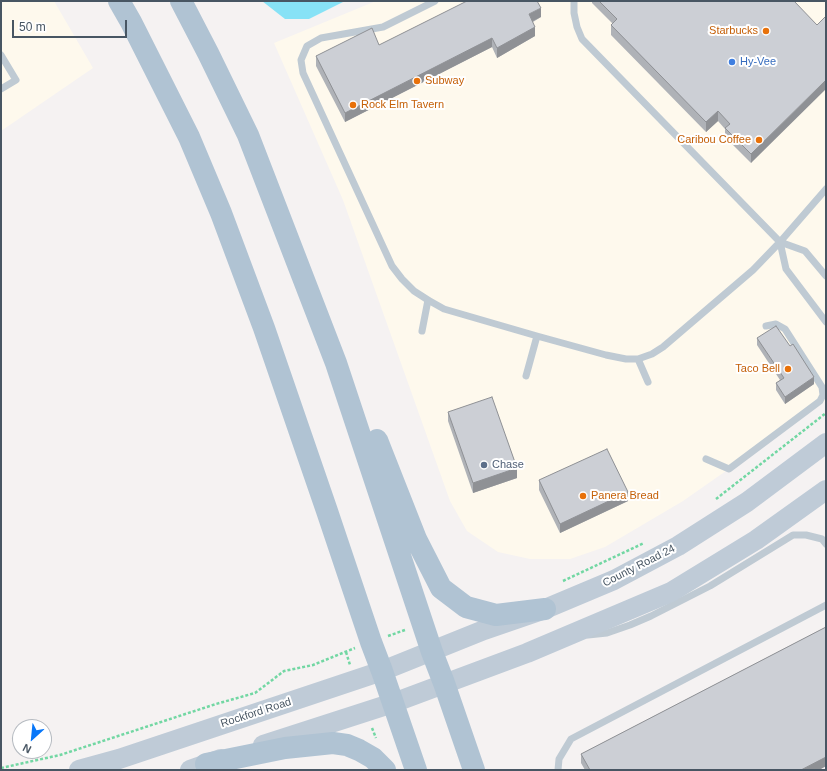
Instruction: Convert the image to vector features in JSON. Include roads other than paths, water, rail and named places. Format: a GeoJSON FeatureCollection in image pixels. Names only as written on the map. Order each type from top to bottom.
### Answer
{"type":"FeatureCollection","features":[{"type":"Feature","properties":{"kind":"main road"},"geometry":{"type":"LineString","coordinates":[[119,1],[189,137],[221,213],[264,328],[416,770]]}},
{"type":"Feature","properties":{"kind":"main road"},"geometry":{"type":"LineString","coordinates":[[180,1],[208,53],[248,135],[336,363],[432,652],[474,770]]}},
{"type":"Feature","properties":{"kind":"main road"},"geometry":{"type":"LineString","coordinates":[[336,363],[374,434],[416,539],[441,588],[466,607],[496,615],[546,609]]}},
{"type":"Feature","properties":{"kind":"main road"},"geometry":{"type":"LineString","coordinates":[[198,767],[285,748],[333,743],[347,745],[359,750],[373,758],[385,770]]}},
{"type":"Feature","properties":{"kind":"street","name":"County Road 24"},"geometry":{"type":"LineString","coordinates":[[432,652],[484,630],[546,609],[614,580],[678,546],[747,502],[826,443]]}},
{"type":"Feature","properties":{"kind":"street"},"geometry":{"type":"LineString","coordinates":[[198,767],[393,703],[527,653],[671,592],[756,540],[826,490]]}},
{"type":"Feature","properties":{"kind":"street","name":"Rockford Road"},"geometry":{"type":"LineString","coordinates":[[79,770],[119,759],[382,671],[432,652]]}},
{"type":"Feature","properties":{"kind":"lane"},"geometry":{"type":"LineString","coordinates":[[435,1],[384,27],[321,38],[307,46],[301,60],[303,72],[392,266],[414,291],[444,309],[612,356],[626,359],[638,359],[652,354],[663,347],[753,270],[780,242],[826,189]]}},
{"type":"Feature","properties":{"kind":"lane"},"geometry":{"type":"LineString","coordinates":[[574,1],[574,12],[577,27],[582,39],[780,242],[805,251],[826,276]]}},
{"type":"Feature","properties":{"kind":"lane"},"geometry":{"type":"LineString","coordinates":[[1,55],[16,80],[1,89]]}},
{"type":"Feature","properties":{"kind":"lane"},"geometry":{"type":"LineString","coordinates":[[780,242],[786,269],[826,322]]}},
{"type":"Feature","properties":{"kind":"lane"},"geometry":{"type":"LineString","coordinates":[[422,331],[428,300]]}},
{"type":"Feature","properties":{"kind":"lane"},"geometry":{"type":"LineString","coordinates":[[706,458],[729,469],[820,402],[823,395],[822,387],[784,329],[776,324],[766,326]]}},
{"type":"Feature","properties":{"kind":"lane"},"geometry":{"type":"LineString","coordinates":[[526,376],[537,336]]}},
{"type":"Feature","properties":{"kind":"lane"},"geometry":{"type":"LineString","coordinates":[[638,359],[648,382]]}},
{"type":"Feature","properties":{"kind":"lane"},"geometry":{"type":"LineString","coordinates":[[560,639],[607,633],[651,616],[710,586],[793,535],[806,535],[822,539],[826,544]]}},
{"type":"Feature","properties":{"kind":"lane"},"geometry":{"type":"LineString","coordinates":[[558,770],[559,759],[571,739],[826,604]]}},
{"type":"Feature","properties":{"kind":"water"},"geometry":{"type":"Polygon","coordinates":[[[262,1],[345,1],[309,19],[285,19],[262,1]]]}},
{"type":"Feature","properties":{"kind":"place","name":"Starbucks"},"geometry":{"type":"Point","coordinates":[766,31]}},
{"type":"Feature","properties":{"kind":"place","name":"Hy-Vee"},"geometry":{"type":"Point","coordinates":[732,62]}},
{"type":"Feature","properties":{"kind":"place","name":"Subway"},"geometry":{"type":"Point","coordinates":[417,81]}},
{"type":"Feature","properties":{"kind":"place","name":"Rock Elm Tavern"},"geometry":{"type":"Point","coordinates":[353,105]}},
{"type":"Feature","properties":{"kind":"place","name":"Caribou Coffee"},"geometry":{"type":"Point","coordinates":[759,140]}},
{"type":"Feature","properties":{"kind":"place","name":"Taco Bell"},"geometry":{"type":"Point","coordinates":[788,369]}},
{"type":"Feature","properties":{"kind":"place","name":"Chase"},"geometry":{"type":"Point","coordinates":[484,465]}},
{"type":"Feature","properties":{"kind":"place","name":"Panera Bread"},"geometry":{"type":"Point","coordinates":[583,496]}}]}
